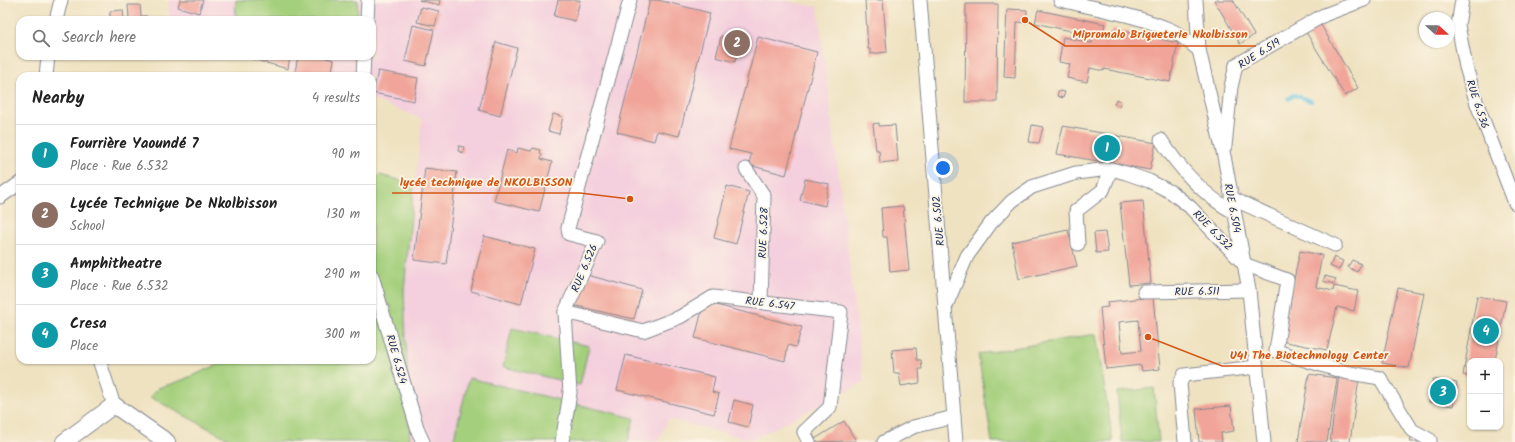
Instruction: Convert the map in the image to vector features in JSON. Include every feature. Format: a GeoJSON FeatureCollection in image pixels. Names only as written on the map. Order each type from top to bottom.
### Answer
{"type":"FeatureCollection","features":[{"type":"Feature","properties":{"kind":"street"},"geometry":{"type":"LineString","coordinates":[[57,16],[61,0]]}},
{"type":"Feature","properties":{"kind":"street"},"geometry":{"type":"LineString","coordinates":[[367,16],[368,0]]}},
{"type":"Feature","properties":{"kind":"street","name":"RUE 6.526"},"geometry":{"type":"LineString","coordinates":[[562,442],[570,393],[565,312],[597,241],[569,234],[568,228],[630,0]]}},
{"type":"Feature","properties":{"kind":"street","name":"RUE 6.502"},"geometry":{"type":"LineString","coordinates":[[920,0],[956,442]]}},
{"type":"Feature","properties":{"kind":"street"},"geometry":{"type":"LineString","coordinates":[[1060,0],[1140,20],[1171,30],[1183,37],[1199,50]]}},
{"type":"Feature","properties":{"kind":"street","name":"RUE 6.504"},"geometry":{"type":"LineString","coordinates":[[1196,0],[1199,50],[1224,156],[1249,290],[1264,442]]}},
{"type":"Feature","properties":{"kind":"street","name":"RUE 6.519"},"geometry":{"type":"LineString","coordinates":[[1224,156],[1231,87],[1236,65],[1324,14],[1364,0]]}},
{"type":"Feature","properties":{"kind":"street","name":"RUE 6.536"},"geometry":{"type":"LineString","coordinates":[[1462,0],[1458,25],[1466,67],[1477,104],[1515,203]]}},
{"type":"Feature","properties":{"kind":"street"},"geometry":{"type":"LineString","coordinates":[[46,72],[48,60]]}},
{"type":"Feature","properties":{"kind":"street"},"geometry":{"type":"LineString","coordinates":[[363,72],[364,60]]}},
{"type":"Feature","properties":{"kind":"street"},"geometry":{"type":"LineString","coordinates":[[1161,140],[1197,184],[1220,205],[1234,212]]}},
{"type":"Feature","properties":{"kind":"street","name":"RUE 6.528"},"geometry":{"type":"LineString","coordinates":[[746,169],[764,196],[761,302]]}},
{"type":"Feature","properties":{"kind":"street"},"geometry":{"type":"LineString","coordinates":[[1078,244],[1076,211],[1103,190],[1111,169]]}},
{"type":"Feature","properties":{"kind":"street","name":"RUE 6.532"},"geometry":{"type":"LineString","coordinates":[[945,308],[967,256],[991,223],[1012,201],[1032,187],[1076,173],[1111,169],[1149,181],[1171,192],[1190,207],[1244,264],[1287,280],[1276,351],[1344,372],[1380,378],[1412,430],[1430,440],[1430,442]]}},
{"type":"Feature","properties":{"kind":"street"},"geometry":{"type":"LineString","coordinates":[[0,197],[16,186]]}},
{"type":"Feature","properties":{"kind":"street"},"geometry":{"type":"LineString","coordinates":[[1231,198],[1335,245]]}},
{"type":"Feature","properties":{"kind":"street","name":"RUE 6.524"},"geometry":{"type":"LineString","coordinates":[[376,289],[418,431],[423,442]]}},
{"type":"Feature","properties":{"kind":"street","name":"RUE 6.511"},"geometry":{"type":"LineString","coordinates":[[1144,292],[1249,290]]}},
{"type":"Feature","properties":{"kind":"street","name":"RUE 6.547"},"geometry":{"type":"LineString","coordinates":[[565,312],[643,331],[680,316],[713,297],[841,312],[830,407],[804,432],[809,442]]}},
{"type":"Feature","properties":{"kind":"street"},"geometry":{"type":"LineString","coordinates":[[100,364],[114,406],[167,442]]}},
{"type":"Feature","properties":{"kind":"street"},"geometry":{"type":"LineString","coordinates":[[1185,442],[1180,383],[1184,375],[1257,367]]}},
{"type":"Feature","properties":{"kind":"street"},"geometry":{"type":"LineString","coordinates":[[64,442],[114,406]]}},
{"type":"Feature","properties":{"kind":"street"},"geometry":{"type":"LineString","coordinates":[[884,442],[913,427],[954,416]]}},
{"type":"Feature","properties":{"kind":"shaded area"},"geometry":{"type":"Polygon","coordinates":[[[168,0],[780,0],[818,7],[864,382],[751,440],[668,419],[658,442],[411,442],[404,290],[422,119],[376,101],[376,72],[295,72],[258,60],[376,60],[376,16],[170,16],[168,0]]]}},
{"type":"Feature","properties":{"kind":"green space"},"geometry":{"type":"Polygon","coordinates":[[[236,0],[358,0],[357,16],[235,16],[236,0]]]}},
{"type":"Feature","properties":{"kind":"green space"},"geometry":{"type":"Polygon","coordinates":[[[380,175],[414,184],[404,290],[410,442],[234,442],[150,397],[158,388],[180,381],[220,364],[376,364],[376,178],[380,175]]]}},
{"type":"Feature","properties":{"kind":"green space"},"geometry":{"type":"Polygon","coordinates":[[[512,328],[589,346],[580,385],[503,367],[512,328]]]}},
{"type":"Feature","properties":{"kind":"green space"},"geometry":{"type":"Polygon","coordinates":[[[1096,334],[1113,442],[992,442],[978,354],[1096,334]]]}},
{"type":"Feature","properties":{"kind":"green space"},"geometry":{"type":"Polygon","coordinates":[[[469,378],[634,418],[628,442],[453,442],[469,378]]]}},
{"type":"Feature","properties":{"kind":"green space"},"geometry":{"type":"Polygon","coordinates":[[[1154,388],[1159,442],[1122,442],[1117,392],[1154,388]]]}},
{"type":"Feature","properties":{"kind":"building"},"geometry":{"type":"Polygon","coordinates":[[[180,0],[203,0],[199,13],[178,7],[180,0]]]}},
{"type":"Feature","properties":{"kind":"building"},"geometry":{"type":"Polygon","coordinates":[[[419,0],[440,0],[439,5],[419,0]]]}},
{"type":"Feature","properties":{"kind":"building"},"geometry":{"type":"Polygon","coordinates":[[[558,0],[580,0],[575,21],[554,16],[558,0]]]}},
{"type":"Feature","properties":{"kind":"building"},"geometry":{"type":"Polygon","coordinates":[[[650,0],[658,0],[710,13],[679,136],[657,131],[654,141],[617,132],[650,0]]]}},
{"type":"Feature","properties":{"kind":"building"},"geometry":{"type":"Polygon","coordinates":[[[865,0],[883,0],[887,52],[870,54],[870,49],[868,49],[865,0]]]}},
{"type":"Feature","properties":{"kind":"building"},"geometry":{"type":"Polygon","coordinates":[[[1214,0],[1233,0],[1254,35],[1240,44],[1214,0]]]}},
{"type":"Feature","properties":{"kind":"building"},"geometry":{"type":"Polygon","coordinates":[[[966,4],[998,4],[997,102],[965,102],[966,4]]]}},
{"type":"Feature","properties":{"kind":"building"},"geometry":{"type":"Polygon","coordinates":[[[128,5],[140,5],[141,16],[129,16],[128,5]]]}},
{"type":"Feature","properties":{"kind":"building"},"geometry":{"type":"Polygon","coordinates":[[[421,7],[439,11],[435,26],[417,22],[421,7]]]}},
{"type":"Feature","properties":{"kind":"building"},"geometry":{"type":"Polygon","coordinates":[[[1007,9],[1027,10],[1027,23],[1017,22],[1015,78],[1004,77],[1007,9]]]}},
{"type":"Feature","properties":{"kind":"building"},"geometry":{"type":"Polygon","coordinates":[[[123,10],[124,16],[110,16],[110,11],[123,10]]]}},
{"type":"Feature","properties":{"kind":"building"},"geometry":{"type":"Polygon","coordinates":[[[1038,10],[1105,24],[1102,36],[1110,38],[1113,29],[1178,43],[1170,82],[1104,69],[1104,71],[1090,68],[1087,82],[1067,78],[1070,64],[1059,62],[1063,37],[1092,43],[1093,36],[1035,23],[1038,10]]]}},
{"type":"Feature","properties":{"kind":"building"},"geometry":{"type":"Polygon","coordinates":[[[1318,20],[1358,88],[1345,96],[1304,29],[1318,20]]]}},
{"type":"Feature","properties":{"kind":"building"},"geometry":{"type":"Polygon","coordinates":[[[413,25],[434,30],[426,66],[405,61],[413,25]]]}},
{"type":"Feature","properties":{"kind":"building"},"geometry":{"type":"Polygon","coordinates":[[[721,36],[741,41],[735,62],[716,57],[721,36]]]}},
{"type":"Feature","properties":{"kind":"building"},"geometry":{"type":"Polygon","coordinates":[[[758,37],[817,52],[786,175],[749,165],[751,154],[729,149],[758,37]]]}},
{"type":"Feature","properties":{"kind":"building"},"geometry":{"type":"Polygon","coordinates":[[[496,42],[517,48],[500,116],[479,110],[496,42]]]}},
{"type":"Feature","properties":{"kind":"building"},"geometry":{"type":"Polygon","coordinates":[[[256,60],[289,60],[288,69],[256,60]]]}},
{"type":"Feature","properties":{"kind":"building"},"geometry":{"type":"Polygon","coordinates":[[[297,60],[334,60],[332,72],[295,72],[297,60]]]}},
{"type":"Feature","properties":{"kind":"building"},"geometry":{"type":"Polygon","coordinates":[[[378,71],[418,78],[414,101],[376,94],[376,80],[378,71]]]}},
{"type":"Feature","properties":{"kind":"building"},"geometry":{"type":"Polygon","coordinates":[[[1059,91],[1065,92],[1063,98],[1057,96],[1059,91]]]}},
{"type":"Feature","properties":{"kind":"building"},"geometry":{"type":"Polygon","coordinates":[[[1116,99],[1121,101],[1119,106],[1114,104],[1116,99]]]}},
{"type":"Feature","properties":{"kind":"building"},"geometry":{"type":"Polygon","coordinates":[[[553,114],[563,117],[559,134],[548,131],[553,114]]]}},
{"type":"Feature","properties":{"kind":"building"},"geometry":{"type":"Polygon","coordinates":[[[879,123],[879,126],[895,125],[898,161],[880,163],[879,150],[876,150],[873,124],[879,123]]]}},
{"type":"Feature","properties":{"kind":"building"},"geometry":{"type":"Polygon","coordinates":[[[1032,125],[1043,127],[1039,143],[1029,142],[1032,125]]]}},
{"type":"Feature","properties":{"kind":"building"},"geometry":{"type":"Polygon","coordinates":[[[1063,126],[1156,143],[1150,170],[1057,154],[1063,126]]]}},
{"type":"Feature","properties":{"kind":"building"},"geometry":{"type":"Polygon","coordinates":[[[459,146],[464,147],[463,153],[458,151],[459,146]]]}},
{"type":"Feature","properties":{"kind":"building"},"geometry":{"type":"Polygon","coordinates":[[[518,148],[531,151],[533,148],[541,150],[541,159],[552,162],[539,212],[494,201],[507,150],[517,153],[518,148]]]}},
{"type":"Feature","properties":{"kind":"building"},"geometry":{"type":"Polygon","coordinates":[[[425,168],[457,172],[446,264],[414,260],[425,168]]]}},
{"type":"Feature","properties":{"kind":"building"},"geometry":{"type":"Polygon","coordinates":[[[805,179],[829,184],[825,206],[800,200],[805,179]]]}},
{"type":"Feature","properties":{"kind":"building"},"geometry":{"type":"Polygon","coordinates":[[[727,186],[749,192],[736,244],[714,238],[727,186]]]}},
{"type":"Feature","properties":{"kind":"building"},"geometry":{"type":"Polygon","coordinates":[[[1143,201],[1151,283],[1129,285],[1120,203],[1143,201]]]}},
{"type":"Feature","properties":{"kind":"building"},"geometry":{"type":"Polygon","coordinates":[[[903,206],[909,270],[890,272],[887,237],[883,237],[881,208],[903,206]]]}},
{"type":"Feature","properties":{"kind":"building"},"geometry":{"type":"Polygon","coordinates":[[[1068,230],[1077,266],[1019,279],[1012,242],[1068,230]]]}},
{"type":"Feature","properties":{"kind":"building"},"geometry":{"type":"Polygon","coordinates":[[[1105,232],[1108,252],[1096,253],[1094,233],[1105,232]]]}},
{"type":"Feature","properties":{"kind":"building"},"geometry":{"type":"Polygon","coordinates":[[[484,236],[535,249],[521,304],[471,291],[484,236]]]}},
{"type":"Feature","properties":{"kind":"building"},"geometry":{"type":"Polygon","coordinates":[[[1300,251],[1322,255],[1316,287],[1333,291],[1334,286],[1358,291],[1354,311],[1337,307],[1327,350],[1281,341],[1300,251]]]}},
{"type":"Feature","properties":{"kind":"building"},"geometry":{"type":"Polygon","coordinates":[[[1334,257],[1343,261],[1339,270],[1330,266],[1334,257]]]}},
{"type":"Feature","properties":{"kind":"building"},"geometry":{"type":"Polygon","coordinates":[[[1352,260],[1361,264],[1357,272],[1348,267],[1352,260]]]}},
{"type":"Feature","properties":{"kind":"building"},"geometry":{"type":"Polygon","coordinates":[[[580,273],[642,290],[634,319],[572,305],[580,273]]]}},
{"type":"Feature","properties":{"kind":"building"},"geometry":{"type":"Polygon","coordinates":[[[1325,276],[1336,279],[1334,284],[1323,281],[1325,276]]]}},
{"type":"Feature","properties":{"kind":"building"},"geometry":{"type":"Polygon","coordinates":[[[1398,288],[1424,293],[1409,368],[1382,363],[1398,288]]]}},
{"type":"Feature","properties":{"kind":"building"},"geometry":{"type":"Polygon","coordinates":[[[1477,296],[1506,301],[1496,358],[1467,358],[1467,376],[1463,375],[1477,296]]]}},
{"type":"Feature","properties":{"kind":"building"},"geometry":{"type":"Polygon","coordinates":[[[1153,297],[1160,369],[1142,371],[1141,365],[1106,369],[1100,308],[1108,307],[1107,302],[1153,297]],[[1138,320],[1119,322],[1122,353],[1141,351],[1138,320]]]}},
{"type":"Feature","properties":{"kind":"building"},"geometry":{"type":"Polygon","coordinates":[[[704,302],[802,327],[796,347],[788,345],[785,361],[695,338],[704,302]]]}},
{"type":"Feature","properties":{"kind":"building"},"geometry":{"type":"Polygon","coordinates":[[[916,348],[917,360],[921,360],[922,369],[919,369],[920,383],[901,386],[899,373],[894,373],[892,350],[916,348]]]}},
{"type":"Feature","properties":{"kind":"building"},"geometry":{"type":"Polygon","coordinates":[[[626,355],[715,377],[712,392],[719,394],[714,414],[617,390],[626,355]]]}},
{"type":"Feature","properties":{"kind":"building"},"geometry":{"type":"Polygon","coordinates":[[[1309,374],[1337,378],[1327,442],[1298,442],[1309,374]]]}},
{"type":"Feature","properties":{"kind":"building"},"geometry":{"type":"Polygon","coordinates":[[[1339,375],[1359,378],[1350,442],[1330,442],[1339,375]]]}},
{"type":"Feature","properties":{"kind":"building"},"geometry":{"type":"Polygon","coordinates":[[[1433,379],[1457,383],[1453,406],[1429,402],[1433,379]]]}},
{"type":"Feature","properties":{"kind":"building"},"geometry":{"type":"Polygon","coordinates":[[[734,400],[753,405],[748,427],[729,422],[734,400]]]}},
{"type":"Feature","properties":{"kind":"building"},"geometry":{"type":"Polygon","coordinates":[[[1231,406],[1234,431],[1221,433],[1222,442],[1199,442],[1196,409],[1231,406]]]}},
{"type":"Feature","properties":{"kind":"building"},"geometry":{"type":"Polygon","coordinates":[[[844,421],[856,441],[810,442],[844,421]]]}},
{"type":"Feature","properties":{"kind":"building"},"geometry":{"type":"Polygon","coordinates":[[[1411,437],[1423,440],[1423,442],[1410,442],[1411,437]]]}},
{"type":"Feature","properties":{"kind":"waterway"},"geometry":{"type":"LineString","coordinates":[[1288,99],[1294,95],[1311,101]]}},
{"type":"Feature","properties":{"kind":"place","name":"Mipromalo Briqueterie Nkolbisson"},"geometry":{"type":"Point","coordinates":[1025,20]}},
{"type":"Feature","properties":{"kind":"place","name":"Lycée Technique De Nkolbisson"},"geometry":{"type":"Point","coordinates":[737,43]}},
{"type":"Feature","properties":{"kind":"place","name":"Fourrière Yaoundé 7"},"geometry":{"type":"Point","coordinates":[1107,148]}},
{"type":"Feature","properties":{"kind":"place","name":"lycée technique de NKOLBISSON"},"geometry":{"type":"Point","coordinates":[630,199]}},
{"type":"Feature","properties":{"kind":"place","name":"Cresa"},"geometry":{"type":"Point","coordinates":[1486,331]}},
{"type":"Feature","properties":{"kind":"place","name":"U41 The Biotechnology Center"},"geometry":{"type":"Point","coordinates":[1148,337]}},
{"type":"Feature","properties":{"kind":"place","name":"Amphitheatre"},"geometry":{"type":"Point","coordinates":[1443,392]}}]}
